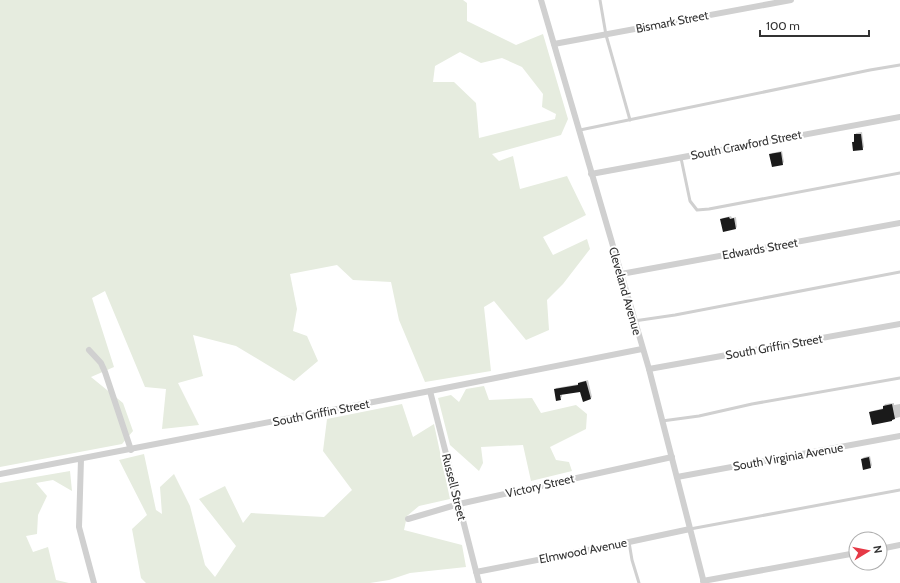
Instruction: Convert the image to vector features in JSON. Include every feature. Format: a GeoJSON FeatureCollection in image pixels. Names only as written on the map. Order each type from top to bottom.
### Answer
{"type":"FeatureCollection","features":[{"type":"Feature","properties":{"kind":"street","name":"Cleveland Avenue"},"geometry":{"type":"LineString","coordinates":[[542,0],[580,130],[591,174],[649,369],[704,582]]}},
{"type":"Feature","properties":{"kind":"street","name":"Bismark Street"},"geometry":{"type":"LineString","coordinates":[[554,44],[791,0]]}},
{"type":"Feature","properties":{"kind":"street","name":"South Crawford Street"},"geometry":{"type":"LineString","coordinates":[[591,174],[900,117]]}},
{"type":"Feature","properties":{"kind":"street","name":"Edwards Street"},"geometry":{"type":"LineString","coordinates":[[621,274],[900,223]]}},
{"type":"Feature","properties":{"kind":"street","name":"South Griffin Street"},"geometry":{"type":"LineString","coordinates":[[649,369],[900,324]]}},
{"type":"Feature","properties":{"kind":"street","name":"South Griffin Street"},"geometry":{"type":"LineString","coordinates":[[0,474],[131,450],[642,349]]}},
{"type":"Feature","properties":{"kind":"street"},"geometry":{"type":"LineString","coordinates":[[90,350],[101,363],[105,372],[131,450]]}},
{"type":"Feature","properties":{"kind":"street","name":"Russell Street"},"geometry":{"type":"LineString","coordinates":[[430,391],[479,583]]}},
{"type":"Feature","properties":{"kind":"street","name":"South Virginia Avenue"},"geometry":{"type":"LineString","coordinates":[[677,477],[900,436]]}},
{"type":"Feature","properties":{"kind":"street","name":"Victory Street"},"geometry":{"type":"LineString","coordinates":[[408,518],[459,504],[672,457]]}},
{"type":"Feature","properties":{"kind":"street"},"geometry":{"type":"LineString","coordinates":[[81,459],[79,527],[94,583]]}},
{"type":"Feature","properties":{"kind":"street","name":"Elmwood Avenue"},"geometry":{"type":"LineString","coordinates":[[476,572],[690,529]]}},
{"type":"Feature","properties":{"kind":"street"},"geometry":{"type":"LineString","coordinates":[[888,547],[900,545]]}},
{"type":"Feature","properties":{"kind":"street"},"geometry":{"type":"LineString","coordinates":[[704,582],[848,555]]}},
{"type":"Feature","properties":{"kind":"lane"},"geometry":{"type":"LineString","coordinates":[[600,0],[606,35],[630,120]]}},
{"type":"Feature","properties":{"kind":"lane"},"geometry":{"type":"LineString","coordinates":[[580,130],[900,65]]}},
{"type":"Feature","properties":{"kind":"lane"},"geometry":{"type":"LineString","coordinates":[[681,157],[690,201],[697,210],[900,174]]}},
{"type":"Feature","properties":{"kind":"lane"},"geometry":{"type":"LineString","coordinates":[[634,321],[675,316],[900,272]]}},
{"type":"Feature","properties":{"kind":"lane"},"geometry":{"type":"LineString","coordinates":[[662,421],[699,416],[900,378]]}},
{"type":"Feature","properties":{"kind":"lane"},"geometry":{"type":"LineString","coordinates":[[690,529],[900,490]]}},
{"type":"Feature","properties":{"kind":"lane"},"geometry":{"type":"LineString","coordinates":[[629,542],[632,560],[639,583]]}},
{"type":"Feature","properties":{"kind":"shaded area"},"geometry":{"type":"Polygon","coordinates":[[[0,0],[463,0],[467,3],[467,21],[516,45],[543,34],[568,119],[561,135],[492,154],[499,161],[513,156],[520,189],[567,176],[586,215],[543,237],[553,255],[587,239],[590,249],[563,284],[547,300],[549,330],[526,340],[494,301],[484,307],[491,371],[425,382],[399,320],[391,282],[353,280],[337,265],[290,274],[297,309],[293,331],[307,336],[318,361],[294,381],[236,346],[193,335],[203,376],[178,383],[199,425],[162,429],[166,389],[145,387],[105,291],[92,298],[114,367],[91,377],[123,403],[133,431],[122,444],[0,467],[0,0]],[[460,52],[435,66],[433,82],[454,82],[476,103],[479,138],[555,119],[556,114],[542,107],[543,94],[522,67],[502,58],[481,63],[460,52]]]}},
{"type":"Feature","properties":{"kind":"shaded area"},"geometry":{"type":"Polygon","coordinates":[[[484,386],[489,400],[532,398],[541,413],[576,405],[587,414],[586,429],[550,447],[556,460],[569,462],[572,471],[531,481],[523,445],[481,447],[483,463],[479,471],[450,445],[438,398],[451,395],[459,402],[466,389],[484,386]]]}},
{"type":"Feature","properties":{"kind":"shaded area"},"geometry":{"type":"Polygon","coordinates":[[[402,404],[413,437],[434,424],[450,499],[419,506],[407,516],[404,530],[462,545],[466,567],[410,573],[389,580],[370,583],[146,583],[141,578],[132,529],[147,515],[119,460],[144,454],[156,510],[162,514],[160,487],[174,474],[190,506],[205,565],[215,577],[236,546],[199,499],[225,486],[243,523],[251,513],[324,517],[352,490],[323,451],[327,419],[402,404]]]}},
{"type":"Feature","properties":{"kind":"shaded area"},"geometry":{"type":"Polygon","coordinates":[[[70,471],[72,491],[53,480],[36,483],[47,496],[38,515],[37,534],[26,536],[33,552],[48,547],[56,580],[69,583],[0,583],[0,483],[70,471]]]}},
{"type":"Feature","properties":{"kind":"building"},"geometry":{"type":"Polygon","coordinates":[[[854,134],[861,134],[863,150],[853,151],[852,142],[854,142],[854,134]]]}},
{"type":"Feature","properties":{"kind":"building"},"geometry":{"type":"Polygon","coordinates":[[[781,152],[783,165],[772,167],[769,154],[781,152]]]}},
{"type":"Feature","properties":{"kind":"building"},"geometry":{"type":"Polygon","coordinates":[[[729,217],[730,219],[734,218],[736,229],[723,232],[720,219],[729,217]]]}},
{"type":"Feature","properties":{"kind":"building"},"geometry":{"type":"Polygon","coordinates":[[[586,381],[591,399],[583,402],[580,392],[560,395],[561,400],[556,401],[554,389],[578,385],[578,383],[586,381]]]}},
{"type":"Feature","properties":{"kind":"building"},"geometry":{"type":"Polygon","coordinates":[[[892,404],[895,419],[872,425],[869,412],[883,409],[883,406],[892,404]]]}},
{"type":"Feature","properties":{"kind":"building"},"geometry":{"type":"Polygon","coordinates":[[[869,457],[871,468],[863,470],[861,459],[869,457]]]}}]}
